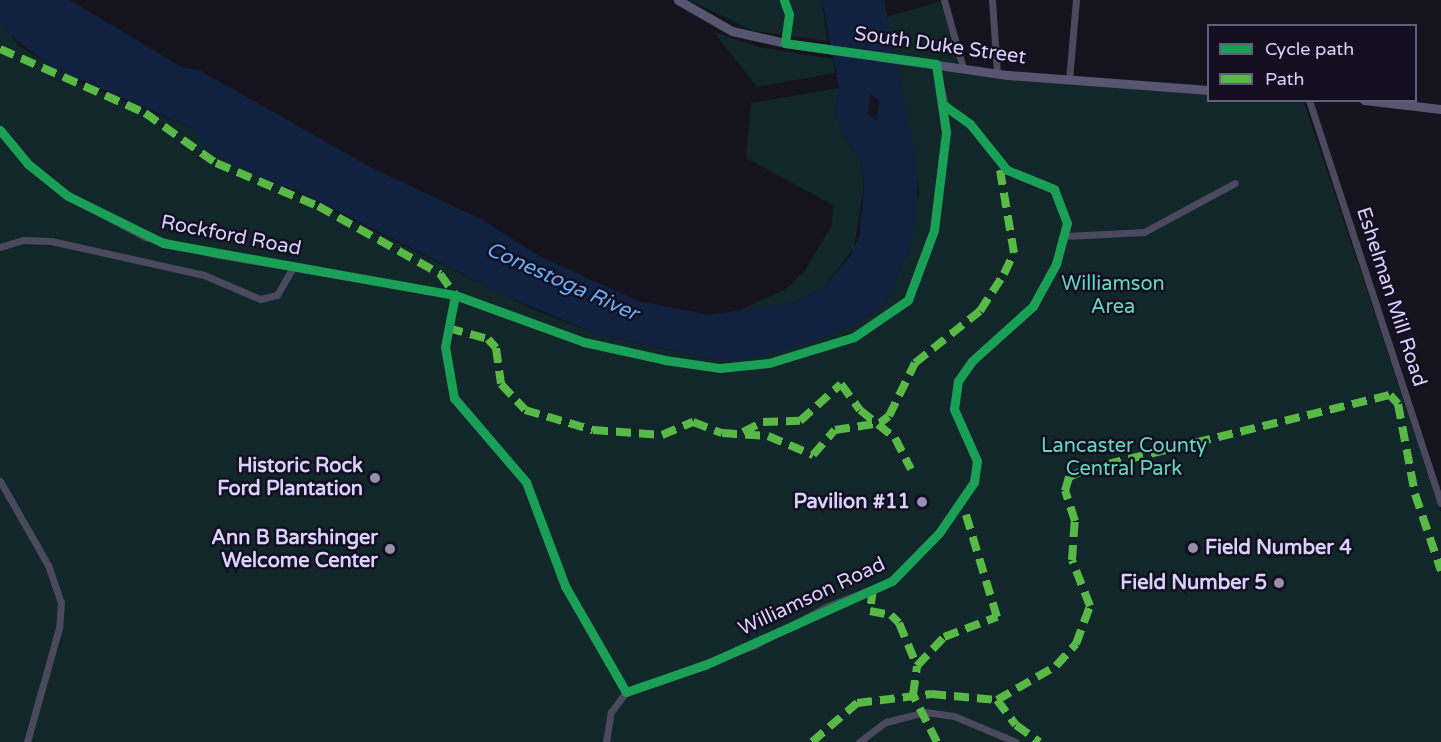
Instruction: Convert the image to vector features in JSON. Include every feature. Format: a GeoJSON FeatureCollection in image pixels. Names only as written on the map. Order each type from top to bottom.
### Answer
{"type":"FeatureCollection","features":[{"type":"Feature","properties":{"kind":"main road","name":"South Duke Street"},"geometry":{"type":"LineString","coordinates":[[678,0],[732,31],[811,47],[997,73],[1207,90]]}},
{"type":"Feature","properties":{"kind":"main road"},"geometry":{"type":"LineString","coordinates":[[1381,102],[1441,109]]}},
{"type":"Feature","properties":{"kind":"street"},"geometry":{"type":"LineString","coordinates":[[944,0],[963,68]]}},
{"type":"Feature","properties":{"kind":"street"},"geometry":{"type":"LineString","coordinates":[[992,0],[997,73]]}},
{"type":"Feature","properties":{"kind":"street"},"geometry":{"type":"LineString","coordinates":[[1069,80],[1076,0]]}},
{"type":"Feature","properties":{"kind":"street","name":"Williamson Road"},"geometry":{"type":"LineString","coordinates":[[627,692],[766,640],[828,606],[882,586],[916,561],[977,476],[977,461],[954,409],[958,381],[972,361],[1033,306],[1066,236],[1064,206],[1054,189],[1007,170],[970,124],[945,106],[936,64]]}},
{"type":"Feature","properties":{"kind":"street","name":"Eshelman Mill Road"},"geometry":{"type":"LineString","coordinates":[[1310,102],[1441,503]]}},
{"type":"Feature","properties":{"kind":"street","name":"Rockford Road"},"geometry":{"type":"LineString","coordinates":[[0,130],[42,176],[128,230],[189,249],[455,295],[445,347],[454,398],[526,482],[566,586],[627,692]]}},
{"type":"Feature","properties":{"kind":"street"},"geometry":{"type":"LineString","coordinates":[[1066,236],[1144,232],[1235,183]]}},
{"type":"Feature","properties":{"kind":"street"},"geometry":{"type":"LineString","coordinates":[[0,247],[23,240],[51,241],[204,275],[260,299],[277,295],[293,267]]}},
{"type":"Feature","properties":{"kind":"street"},"geometry":{"type":"LineString","coordinates":[[0,481],[48,565],[61,602],[59,628],[27,742]]}},
{"type":"Feature","properties":{"kind":"street"},"geometry":{"type":"LineString","coordinates":[[606,742],[611,712],[627,692]]}},
{"type":"Feature","properties":{"kind":"street"},"geometry":{"type":"LineString","coordinates":[[859,742],[886,722],[925,712],[954,716],[1016,742]]}},
{"type":"Feature","properties":{"kind":"green space"},"geometry":{"type":"Polygon","coordinates":[[[689,0],[822,0],[827,41],[753,31],[689,0]]]}},
{"type":"Feature","properties":{"kind":"green space","name":"Lancaster County Central Park"},"geometry":{"type":"Polygon","coordinates":[[[941,1],[961,74],[1207,95],[1207,102],[1304,102],[1441,512],[1441,742],[0,742],[0,22],[19,46],[81,83],[193,129],[272,181],[535,310],[596,334],[714,360],[807,343],[854,325],[885,305],[909,249],[919,191],[887,17],[941,1]]]}},
{"type":"Feature","properties":{"kind":"green space"},"geometry":{"type":"Polygon","coordinates":[[[714,32],[759,47],[833,59],[835,73],[757,87],[714,32]]]}},
{"type":"Feature","properties":{"kind":"green space"},"geometry":{"type":"Polygon","coordinates":[[[839,88],[835,111],[843,135],[860,159],[864,185],[854,248],[823,288],[794,302],[734,313],[786,289],[805,271],[832,224],[833,205],[746,158],[751,103],[839,88]]]}},
{"type":"Feature","properties":{"kind":"water","name":"Conestoga River"},"geometry":{"type":"Polygon","coordinates":[[[0,0],[70,0],[182,67],[201,71],[372,168],[483,220],[539,256],[638,301],[709,315],[794,302],[823,288],[850,256],[860,234],[864,184],[860,159],[843,135],[835,111],[839,88],[822,0],[884,0],[917,163],[917,219],[909,249],[885,305],[854,325],[807,343],[745,360],[714,360],[596,334],[504,295],[306,195],[233,165],[203,147],[193,129],[52,67],[7,33],[0,22],[0,0]],[[870,94],[868,114],[877,121],[879,100],[870,94]]]}},
{"type":"Feature","properties":{"kind":"marked path"},"geometry":{"type":"LineString","coordinates":[[0,49],[145,113],[216,163],[318,206],[440,274],[456,296]]}},
{"type":"Feature","properties":{"kind":"marked path"},"geometry":{"type":"LineString","coordinates":[[448,328],[488,339],[496,348],[501,384],[525,410],[593,430],[662,435],[693,422],[722,433],[768,436],[813,455],[835,430],[880,423],[889,416],[915,363],[980,311],[1004,274],[1014,253],[999,164]]}},
{"type":"Feature","properties":{"kind":"marked path"},"geometry":{"type":"LineString","coordinates":[[743,432],[763,422],[800,421],[841,384],[860,410],[895,438],[911,469]]}},
{"type":"Feature","properties":{"kind":"marked path"},"geometry":{"type":"LineString","coordinates":[[812,742],[857,703],[931,694],[997,700],[1056,666],[1076,644],[1090,606],[1072,560],[1075,521],[1065,491],[1069,477],[1084,470],[1390,395],[1398,404],[1415,494],[1441,571]]}},
{"type":"Feature","properties":{"kind":"marked path"},"geometry":{"type":"LineString","coordinates":[[937,742],[913,695],[917,666],[944,637],[997,617],[966,515]]}},
{"type":"Feature","properties":{"kind":"marked path"},"geometry":{"type":"LineString","coordinates":[[873,589],[870,611],[891,615],[899,623],[917,666]]}},
{"type":"Feature","properties":{"kind":"marked path"},"geometry":{"type":"LineString","coordinates":[[997,700],[1016,725],[1039,742]]}},
{"type":"Feature","properties":{"kind":"cycle path"},"geometry":{"type":"LineString","coordinates":[[0,130],[28,164],[68,196],[163,243],[455,295],[584,342],[665,360],[720,368],[769,363],[854,337],[908,300],[934,230],[946,132],[936,64],[785,43],[789,14],[784,0]]}},
{"type":"Feature","properties":{"kind":"cycle path"},"geometry":{"type":"LineString","coordinates":[[455,295],[445,347],[454,398],[526,482],[565,586],[626,692],[705,665],[892,581],[939,533],[974,482],[977,461],[954,409],[958,381],[972,361],[1033,306],[1056,264],[1067,223],[1054,189],[1007,170],[970,124],[945,106]]}},
{"type":"Feature","properties":{"kind":"place","name":"Historic Rock Ford Plantation"},"geometry":{"type":"Point","coordinates":[375,478]}},
{"type":"Feature","properties":{"kind":"place","name":"Pavilion #11"},"geometry":{"type":"Point","coordinates":[922,502]}},
{"type":"Feature","properties":{"kind":"place","name":"Field Number 4"},"geometry":{"type":"Point","coordinates":[1193,548]}},
{"type":"Feature","properties":{"kind":"place","name":"Ann B Barshinger Welcome Center"},"geometry":{"type":"Point","coordinates":[390,549]}},
{"type":"Feature","properties":{"kind":"place","name":"Field Number 5"},"geometry":{"type":"Point","coordinates":[1279,583]}},
{"type":"Feature","properties":{"kind":"park label","name":"Williamson Area"},"geometry":{"type":"Point","coordinates":[1113,296]}}]}
